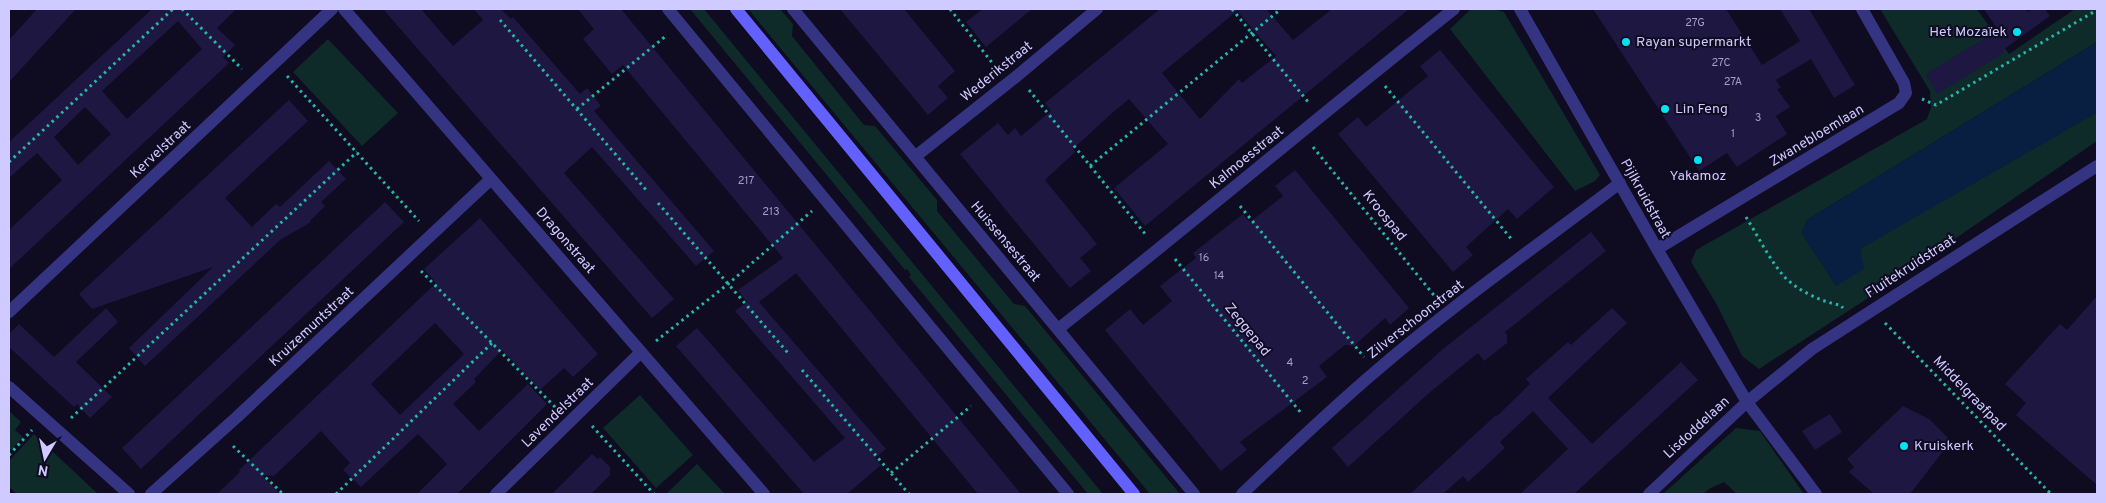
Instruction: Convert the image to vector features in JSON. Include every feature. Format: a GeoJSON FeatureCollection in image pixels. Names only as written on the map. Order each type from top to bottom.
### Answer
{"type":"FeatureCollection","features":[{"type":"Feature","properties":{"kind":"street","name":"Kervelstraat"},"geometry":{"type":"LineString","coordinates":[[9,312],[332,9]]}},
{"type":"Feature","properties":{"kind":"street","name":"Dragonstraat"},"geometry":{"type":"LineString","coordinates":[[344,9],[764,494]]}},
{"type":"Feature","properties":{"kind":"street"},"geometry":{"type":"LineString","coordinates":[[668,9],[1068,494]]}},
{"type":"Feature","properties":{"kind":"street"},"geometry":{"type":"LineString","coordinates":[[736,9],[1134,494]]}},
{"type":"Feature","properties":{"kind":"street","name":"Huissensestraat"},"geometry":{"type":"LineString","coordinates":[[793,9],[1194,494]]}},
{"type":"Feature","properties":{"kind":"street","name":"Wederikstraat"},"geometry":{"type":"LineString","coordinates":[[916,156],[1013,80],[1097,9]]}},
{"type":"Feature","properties":{"kind":"street","name":"Kalmoesstraat"},"geometry":{"type":"LineString","coordinates":[[1058,329],[1161,248],[1454,9]]}},
{"type":"Feature","properties":{"kind":"street","name":"Pijlkruidstraat"},"geometry":{"type":"LineString","coordinates":[[1520,9],[1746,402]]}},
{"type":"Feature","properties":{"kind":"street"},"geometry":{"type":"LineString","coordinates":[[1862,9],[1904,83],[1906,93]]}},
{"type":"Feature","properties":{"kind":"street","name":"Zwanebloemlaan"},"geometry":{"type":"LineString","coordinates":[[1657,250],[1879,117],[1899,103],[1906,93]]}},
{"type":"Feature","properties":{"kind":"street","name":"Fluitekruidstraat"},"geometry":{"type":"LineString","coordinates":[[1746,402],[1812,350],[2097,166]]}},
{"type":"Feature","properties":{"kind":"street","name":"Kruizemuntstraat"},"geometry":{"type":"LineString","coordinates":[[151,494],[408,258],[431,234],[491,179]]}},
{"type":"Feature","properties":{"kind":"street","name":"Zilverschoonstraat"},"geometry":{"type":"LineString","coordinates":[[1242,494],[1376,371],[1448,313],[1620,183]]}},
{"type":"Feature","properties":{"kind":"street","name":"Lavendelstraat"},"geometry":{"type":"LineString","coordinates":[[496,494],[641,352]]}},
{"type":"Feature","properties":{"kind":"street"},"geometry":{"type":"LineString","coordinates":[[9,387],[129,494]]}},
{"type":"Feature","properties":{"kind":"street","name":"Lisdoddelaan"},"geometry":{"type":"LineString","coordinates":[[1649,494],[1746,402],[1816,494]]}},
{"type":"Feature","properties":{"kind":"path"},"geometry":{"type":"LineString","coordinates":[[9,162],[173,9]]}},
{"type":"Feature","properties":{"kind":"path"},"geometry":{"type":"LineString","coordinates":[[182,9],[255,82]]}},
{"type":"Feature","properties":{"kind":"path","name":"Zeggepad"},"geometry":{"type":"LineString","coordinates":[[950,9],[1161,248],[1312,428]]}},
{"type":"Feature","properties":{"kind":"path"},"geometry":{"type":"LineString","coordinates":[[1232,9],[1321,117]]}},
{"type":"Feature","properties":{"kind":"path"},"geometry":{"type":"LineString","coordinates":[[1090,166],[1281,9]]}},
{"type":"Feature","properties":{"kind":"path"},"geometry":{"type":"LineString","coordinates":[[1906,93],[1936,105],[2097,10]]}},
{"type":"Feature","properties":{"kind":"path"},"geometry":{"type":"LineString","coordinates":[[500,20],[647,191]]}},
{"type":"Feature","properties":{"kind":"path"},"geometry":{"type":"LineString","coordinates":[[577,110],[680,24]]}},
{"type":"Feature","properties":{"kind":"path"},"geometry":{"type":"LineString","coordinates":[[275,62],[431,234]]}},
{"type":"Feature","properties":{"kind":"path"},"geometry":{"type":"LineString","coordinates":[[1374,73],[1525,255]]}},
{"type":"Feature","properties":{"kind":"path","name":"Kroospad"},"geometry":{"type":"LineString","coordinates":[[1302,133],[1448,313]]}},
{"type":"Feature","properties":{"kind":"path"},"geometry":{"type":"LineString","coordinates":[[58,430],[357,152]]}},
{"type":"Feature","properties":{"kind":"path"},"geometry":{"type":"LineString","coordinates":[[1229,193],[1376,371]]}},
{"type":"Feature","properties":{"kind":"path"},"geometry":{"type":"LineString","coordinates":[[1736,202],[1782,275],[1792,284],[1807,292],[1831,303],[1840,304],[1854,322]]}},
{"type":"Feature","properties":{"kind":"path"},"geometry":{"type":"LineString","coordinates":[[658,203],[788,353]]}},
{"type":"Feature","properties":{"kind":"path"},"geometry":{"type":"LineString","coordinates":[[641,352],[728,284],[812,211],[830,204]]}},
{"type":"Feature","properties":{"kind":"path"},"geometry":{"type":"LineString","coordinates":[[408,258],[570,422]]}},
{"type":"Feature","properties":{"kind":"path","name":"Middelgraafpad"},"geometry":{"type":"LineString","coordinates":[[1872,310],[2051,494]]}},
{"type":"Feature","properties":{"kind":"path"},"geometry":{"type":"LineString","coordinates":[[336,494],[492,343]]}},
{"type":"Feature","properties":{"kind":"path"},"geometry":{"type":"LineString","coordinates":[[802,370],[909,494]]}},
{"type":"Feature","properties":{"kind":"path"},"geometry":{"type":"LineString","coordinates":[[891,473],[985,393]]}},
{"type":"Feature","properties":{"kind":"path"},"geometry":{"type":"LineString","coordinates":[[580,412],[654,494]]}},
{"type":"Feature","properties":{"kind":"path"},"geometry":{"type":"LineString","coordinates":[[9,455],[44,418]]}},
{"type":"Feature","properties":{"kind":"path"},"geometry":{"type":"LineString","coordinates":[[220,432],[283,494]]}},
{"type":"Feature","properties":{"kind":"green space"},"geometry":{"type":"Polygon","coordinates":[[[690,9],[704,9],[1103,494],[1088,494],[909,277],[911,275],[907,269],[905,270],[690,9]]]}},
{"type":"Feature","properties":{"kind":"green space"},"geometry":{"type":"Polygon","coordinates":[[[748,9],[780,9],[793,24],[792,36],[864,125],[875,126],[937,200],[937,211],[1014,304],[1025,306],[1180,494],[1150,494],[748,9]]]}},
{"type":"Feature","properties":{"kind":"green space"},"geometry":{"type":"Polygon","coordinates":[[[1494,9],[1504,12],[1600,175],[1595,181],[1575,191],[1450,29],[1470,10],[1494,9]]]}},
{"type":"Feature","properties":{"kind":"green space"},"geometry":{"type":"Polygon","coordinates":[[[1880,9],[1977,9],[2009,54],[2075,9],[2097,9],[2097,42],[1807,220],[1802,233],[1836,286],[1859,249],[2097,112],[2097,141],[1885,287],[1759,369],[1742,356],[1717,305],[1691,262],[1696,250],[1927,119],[1931,107],[1930,91],[1880,9]]]}},
{"type":"Feature","properties":{"kind":"green space"},"geometry":{"type":"Polygon","coordinates":[[[328,39],[398,113],[362,146],[293,72],[328,39]]]}},
{"type":"Feature","properties":{"kind":"green space"},"geometry":{"type":"Polygon","coordinates":[[[640,395],[693,455],[656,488],[603,428],[640,395]]]}},
{"type":"Feature","properties":{"kind":"green space"},"geometry":{"type":"Polygon","coordinates":[[[9,411],[21,422],[15,430],[23,437],[9,452],[9,411]]]}},
{"type":"Feature","properties":{"kind":"green space"},"geometry":{"type":"Polygon","coordinates":[[[1736,428],[1760,431],[1804,494],[1737,494],[1724,482],[1703,494],[1663,494],[1736,428]]]}},
{"type":"Feature","properties":{"kind":"green space"},"geometry":{"type":"Polygon","coordinates":[[[34,434],[98,494],[17,494],[9,487],[9,461],[34,434]]]}},
{"type":"Feature","properties":{"kind":"green space"},"geometry":{"type":"Polygon","coordinates":[[[697,464],[725,494],[666,494],[697,464]]]}},
{"type":"Feature","properties":{"kind":"water"},"geometry":{"type":"Polygon","coordinates":[[[2097,42],[2096,113],[1860,249],[1864,269],[1836,286],[1802,233],[1807,220],[2097,42]]]}},
{"type":"Feature","properties":{"kind":"building"},"geometry":{"type":"Polygon","coordinates":[[[37,9],[76,9],[9,82],[9,40],[37,9]]]}},
{"type":"Feature","properties":{"kind":"building"},"geometry":{"type":"Polygon","coordinates":[[[152,9],[236,9],[217,28],[235,45],[223,57],[229,63],[9,269],[9,230],[62,180],[37,153],[9,178],[9,142],[152,9]],[[178,21],[102,91],[127,119],[202,49],[178,21]],[[85,107],[54,137],[78,165],[111,134],[85,107]]]}},
{"type":"Feature","properties":{"kind":"building"},"geometry":{"type":"Polygon","coordinates":[[[383,9],[421,9],[453,46],[483,20],[474,9],[501,9],[511,19],[513,17],[580,94],[587,88],[601,106],[594,111],[714,251],[696,266],[592,147],[564,173],[674,299],[652,318],[383,9]]]}},
{"type":"Feature","properties":{"kind":"building"},"geometry":{"type":"Polygon","coordinates":[[[578,9],[621,9],[1021,494],[978,494],[796,273],[759,302],[886,449],[875,458],[881,465],[847,494],[804,494],[676,346],[697,328],[814,462],[845,438],[735,311],[747,302],[738,290],[783,258],[623,65],[612,74],[583,39],[594,29],[578,9]]]}},
{"type":"Feature","properties":{"kind":"building"},"geometry":{"type":"Polygon","coordinates":[[[840,9],[904,9],[955,71],[938,86],[948,98],[928,115],[840,9]]]}},
{"type":"Feature","properties":{"kind":"building"},"geometry":{"type":"Polygon","coordinates":[[[983,9],[1032,9],[986,47],[966,22],[983,9]]]}},
{"type":"Feature","properties":{"kind":"building"},"geometry":{"type":"Polygon","coordinates":[[[1160,9],[1266,9],[1293,40],[1332,9],[1409,9],[1145,226],[1114,188],[1168,144],[1129,99],[1073,149],[1075,152],[1045,180],[1097,244],[1080,258],[1091,271],[1070,288],[960,154],[998,123],[1008,135],[1015,128],[1021,136],[1051,111],[1045,103],[1160,9]],[[1237,11],[1162,73],[1200,119],[1239,79],[1242,83],[1276,56],[1237,11]]]}},
{"type":"Feature","properties":{"kind":"building"},"geometry":{"type":"Polygon","coordinates":[[[1593,9],[1726,9],[1762,65],[1800,41],[1780,9],[1809,9],[1855,85],[1834,98],[1811,59],[1776,80],[1781,88],[1777,89],[1790,107],[1776,116],[1787,134],[1737,167],[1727,153],[1699,171],[1593,9]]]}},
{"type":"Feature","properties":{"kind":"building"},"geometry":{"type":"Polygon","coordinates":[[[1984,9],[2025,9],[2028,12],[2033,9],[2045,9],[2050,16],[2003,50],[2004,53],[1937,94],[1926,74],[1998,30],[1984,9]]]}},
{"type":"Feature","properties":{"kind":"building"},"geometry":{"type":"Polygon","coordinates":[[[1440,50],[1554,187],[1517,219],[1508,209],[1466,247],[1473,255],[1453,272],[1338,134],[1358,117],[1366,127],[1428,76],[1420,66],[1440,50]]]}},
{"type":"Feature","properties":{"kind":"building"},"geometry":{"type":"Polygon","coordinates":[[[289,100],[308,121],[225,198],[252,227],[276,204],[280,207],[329,161],[346,179],[321,202],[325,206],[311,222],[280,240],[145,366],[129,348],[213,267],[92,309],[79,294],[289,100]]]}},
{"type":"Feature","properties":{"kind":"building"},"geometry":{"type":"Polygon","coordinates":[[[1295,170],[1409,308],[1390,325],[1385,318],[1354,346],[1345,345],[1319,366],[1327,377],[1240,442],[1247,450],[1221,471],[1105,330],[1130,309],[1143,325],[1172,301],[1160,286],[1196,258],[1193,253],[1243,214],[1250,222],[1283,196],[1275,186],[1295,170]]]}},
{"type":"Feature","properties":{"kind":"building"},"geometry":{"type":"Polygon","coordinates":[[[385,202],[404,222],[141,469],[122,448],[385,202]]]}},
{"type":"Feature","properties":{"kind":"building"},"geometry":{"type":"Polygon","coordinates":[[[480,218],[598,354],[573,377],[564,368],[540,390],[502,350],[474,379],[476,382],[453,404],[479,431],[528,384],[547,404],[457,494],[417,494],[447,464],[418,434],[361,487],[343,470],[350,463],[321,431],[274,476],[262,475],[280,494],[217,494],[241,471],[238,471],[436,283],[424,269],[480,218]],[[435,323],[371,384],[400,415],[464,354],[435,323]]]}},
{"type":"Feature","properties":{"kind":"building"},"geometry":{"type":"Polygon","coordinates":[[[1591,232],[1606,251],[1505,332],[1507,343],[1484,361],[1478,353],[1429,393],[1348,467],[1332,448],[1443,349],[1591,232]]]}},
{"type":"Feature","properties":{"kind":"building"},"geometry":{"type":"Polygon","coordinates":[[[2097,296],[2097,485],[2016,415],[2026,403],[2005,384],[2060,324],[2067,330],[2097,296]]]}},
{"type":"Feature","properties":{"kind":"building"},"geometry":{"type":"Polygon","coordinates":[[[106,308],[118,322],[76,362],[112,397],[90,418],[77,404],[74,407],[9,347],[9,334],[19,324],[54,357],[106,308]]]}},
{"type":"Feature","properties":{"kind":"building"},"geometry":{"type":"Polygon","coordinates":[[[1612,308],[1627,323],[1548,398],[1592,444],[1681,362],[1698,380],[1574,494],[1520,494],[1568,449],[1533,411],[1500,442],[1505,448],[1468,482],[1463,476],[1443,494],[1410,494],[1530,384],[1526,379],[1568,342],[1571,345],[1612,308]]]}},
{"type":"Feature","properties":{"kind":"building","name":"Kruiskerk"},"geometry":{"type":"Polygon","coordinates":[[[1903,406],[1929,419],[1951,441],[1910,494],[1874,494],[1849,472],[1854,467],[1847,459],[1903,406]]]}},
{"type":"Feature","properties":{"kind":"building"},"geometry":{"type":"Polygon","coordinates":[[[1830,414],[1842,432],[1815,450],[1802,431],[1830,414]]]}},
{"type":"Feature","properties":{"kind":"building"},"geometry":{"type":"Polygon","coordinates":[[[592,454],[598,459],[600,457],[610,467],[610,475],[591,494],[552,494],[592,454]]]}},
{"type":"Feature","properties":{"kind":"place","name":"Het Mozaïek"},"geometry":{"type":"Point","coordinates":[2017,32]}},
{"type":"Feature","properties":{"kind":"place","name":"Rayan supermarkt"},"geometry":{"type":"Point","coordinates":[1626,42]}},
{"type":"Feature","properties":{"kind":"place","name":"Lin Feng"},"geometry":{"type":"Point","coordinates":[1665,109]}},
{"type":"Feature","properties":{"kind":"place","name":"Yakamoz"},"geometry":{"type":"Point","coordinates":[1698,160]}},
{"type":"Feature","properties":{"kind":"place","name":"Kruiskerk"},"geometry":{"type":"Point","coordinates":[1904,446]}}]}
